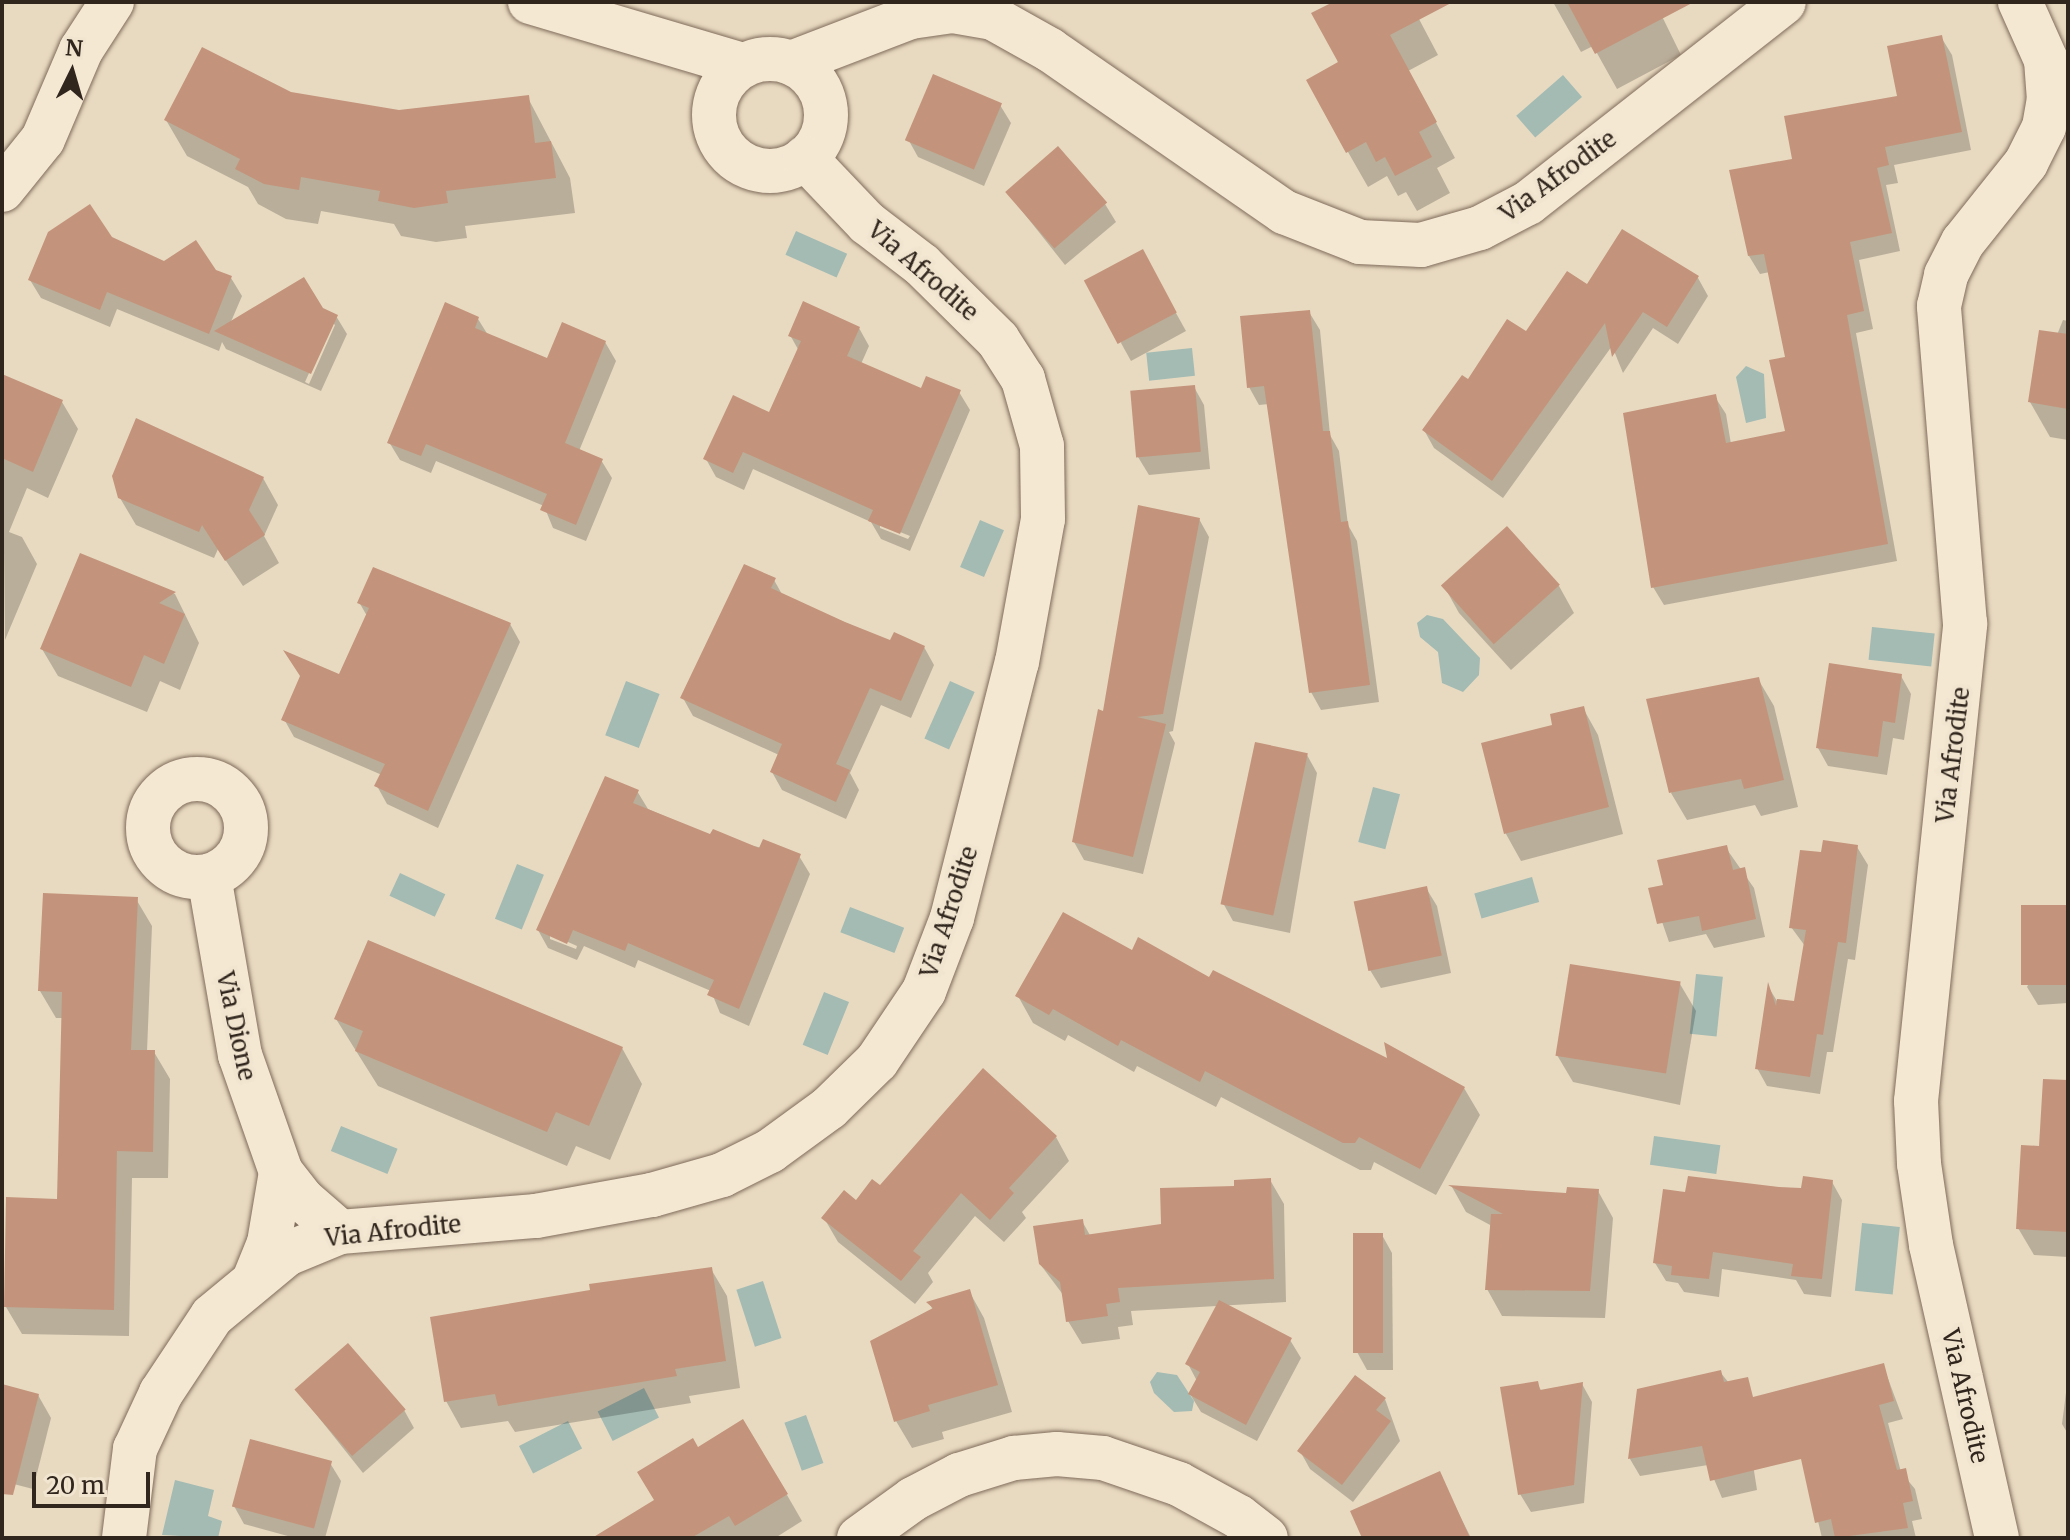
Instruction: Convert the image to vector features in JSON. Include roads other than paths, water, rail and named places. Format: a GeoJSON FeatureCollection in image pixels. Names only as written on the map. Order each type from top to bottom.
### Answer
{"type":"FeatureCollection","features":[{"type":"Feature","properties":{"kind":"street"},"geometry":{"type":"LineString","coordinates":[[2,190],[43,139],[81,50],[112,2]]}},
{"type":"Feature","properties":{"kind":"street"},"geometry":{"type":"LineString","coordinates":[[530,2],[677,45],[734,72]]}},
{"type":"Feature","properties":{"kind":"street","name":"Via Afrodite"},"geometry":{"type":"LineString","coordinates":[[791,63],[911,17],[953,11],[993,18],[1050,50],[1284,212],[1360,242],[1421,245],[1480,228],[1528,203],[1784,2]]}},
{"type":"Feature","properties":{"kind":"street","name":"Via Afrodite"},"geometry":{"type":"LineString","coordinates":[[1997,1538],[1931,1245],[1916,1101],[1965,624],[1939,306],[1946,275],[1963,242],[2026,163],[2044,127],[2049,100],[2046,60],[2020,2]]}},
{"type":"Feature","properties":{"kind":"street"},"geometry":{"type":"LineString","coordinates":[[759,59],[791,63],[818,86],[825,103],[819,141],[805,158],[768,171],[735,159],[715,130],[716,95],[734,72],[759,59]]}},
{"type":"Feature","properties":{"kind":"street","name":"Via Afrodite"},"geometry":{"type":"LineString","coordinates":[[124,1538],[130,1471],[152,1410],[195,1336],[254,1280],[300,1245],[340,1232],[536,1216],[630,1200],[722,1175],[786,1141],[829,1108],[877,1061],[924,991],[952,918],[1017,662],[1043,519],[1042,446],[1023,379],[998,340],[922,265],[867,223],[805,158]]}},
{"type":"Feature","properties":{"kind":"street","name":"Via Dione"},"geometry":{"type":"LineString","coordinates":[[209,876],[240,1055],[281,1172],[302,1199],[340,1232]]}},
{"type":"Feature","properties":{"kind":"street","name":"Via Dione"},"geometry":{"type":"LineString","coordinates":[[254,1280],[272,1233],[281,1172]]}},
{"type":"Feature","properties":{"kind":"street"},"geometry":{"type":"LineString","coordinates":[[859,1538],[913,1499],[959,1475],[1014,1458],[1057,1454],[1103,1458],[1179,1484],[1231,1512],[1266,1538]]}},
{"type":"Feature","properties":{"kind":"water"},"geometry":{"type":"Polygon","coordinates":[[[1563,75],[1582,97],[1535,138],[1516,116],[1563,75]]]}},
{"type":"Feature","properties":{"kind":"water"},"geometry":{"type":"Polygon","coordinates":[[[796,231],[847,254],[837,278],[785,255],[796,231]]]}},
{"type":"Feature","properties":{"kind":"water"},"geometry":{"type":"Polygon","coordinates":[[[1192,348],[1195,376],[1149,381],[1146,353],[1192,348]]]}},
{"type":"Feature","properties":{"kind":"water"},"geometry":{"type":"Polygon","coordinates":[[[1746,366],[1764,374],[1766,418],[1746,423],[1736,377],[1746,366]]]}},
{"type":"Feature","properties":{"kind":"water"},"geometry":{"type":"Polygon","coordinates":[[[980,520],[1004,530],[984,577],[960,567],[980,520]]]}},
{"type":"Feature","properties":{"kind":"water"},"geometry":{"type":"Polygon","coordinates":[[[1427,615],[1443,619],[1480,658],[1479,675],[1463,692],[1442,683],[1438,652],[1420,637],[1417,623],[1427,615]]]}},
{"type":"Feature","properties":{"kind":"water"},"geometry":{"type":"Polygon","coordinates":[[[1872,627],[1935,634],[1931,666],[1869,660],[1872,627]]]}},
{"type":"Feature","properties":{"kind":"water"},"geometry":{"type":"Polygon","coordinates":[[[626,681],[660,694],[639,748],[605,735],[626,681]]]}},
{"type":"Feature","properties":{"kind":"water"},"geometry":{"type":"Polygon","coordinates":[[[950,681],[975,692],[949,750],[924,739],[950,681]]]}},
{"type":"Feature","properties":{"kind":"water"},"geometry":{"type":"Polygon","coordinates":[[[1373,787],[1400,794],[1385,849],[1358,842],[1373,787]]]}},
{"type":"Feature","properties":{"kind":"water"},"geometry":{"type":"Polygon","coordinates":[[[517,864],[544,875],[522,930],[495,919],[517,864]]]}},
{"type":"Feature","properties":{"kind":"water"},"geometry":{"type":"Polygon","coordinates":[[[400,873],[445,894],[435,917],[389,896],[400,873]]]}},
{"type":"Feature","properties":{"kind":"water"},"geometry":{"type":"Polygon","coordinates":[[[1532,877],[1539,902],[1481,919],[1474,894],[1532,877]]]}},
{"type":"Feature","properties":{"kind":"water"},"geometry":{"type":"Polygon","coordinates":[[[850,907],[904,928],[894,953],[840,932],[850,907]]]}},
{"type":"Feature","properties":{"kind":"water"},"geometry":{"type":"Polygon","coordinates":[[[1696,974],[1723,977],[1717,1036],[1690,1034],[1696,974]]]}},
{"type":"Feature","properties":{"kind":"water"},"geometry":{"type":"Polygon","coordinates":[[[824,992],[849,1002],[828,1055],[803,1045],[824,992]]]}},
{"type":"Feature","properties":{"kind":"water"},"geometry":{"type":"Polygon","coordinates":[[[341,1126],[398,1149],[387,1174],[331,1151],[341,1126]]]}},
{"type":"Feature","properties":{"kind":"water"},"geometry":{"type":"Polygon","coordinates":[[[1654,1136],[1720,1145],[1716,1174],[1650,1165],[1654,1136]]]}},
{"type":"Feature","properties":{"kind":"water"},"geometry":{"type":"Polygon","coordinates":[[[1862,1223],[1900,1227],[1893,1295],[1855,1291],[1862,1223]]]}},
{"type":"Feature","properties":{"kind":"water"},"geometry":{"type":"Polygon","coordinates":[[[763,1281],[782,1338],[755,1347],[736,1290],[763,1281]]]}},
{"type":"Feature","properties":{"kind":"water"},"geometry":{"type":"Polygon","coordinates":[[[1157,1372],[1177,1375],[1194,1401],[1192,1411],[1174,1412],[1154,1393],[1150,1382],[1157,1372]]]}},
{"type":"Feature","properties":{"kind":"water"},"geometry":{"type":"Polygon","coordinates":[[[644,1388],[659,1417],[613,1441],[598,1412],[644,1388]]]}},
{"type":"Feature","properties":{"kind":"water"},"geometry":{"type":"Polygon","coordinates":[[[806,1415],[823,1463],[802,1471],[784,1423],[806,1415]]]}},
{"type":"Feature","properties":{"kind":"water"},"geometry":{"type":"Polygon","coordinates":[[[568,1421],[582,1449],[533,1474],[519,1446],[568,1421]]]}},
{"type":"Feature","properties":{"kind":"water"},"geometry":{"type":"Polygon","coordinates":[[[175,1480],[214,1490],[208,1516],[222,1521],[218,1538],[162,1535],[175,1480]]]}}]}
